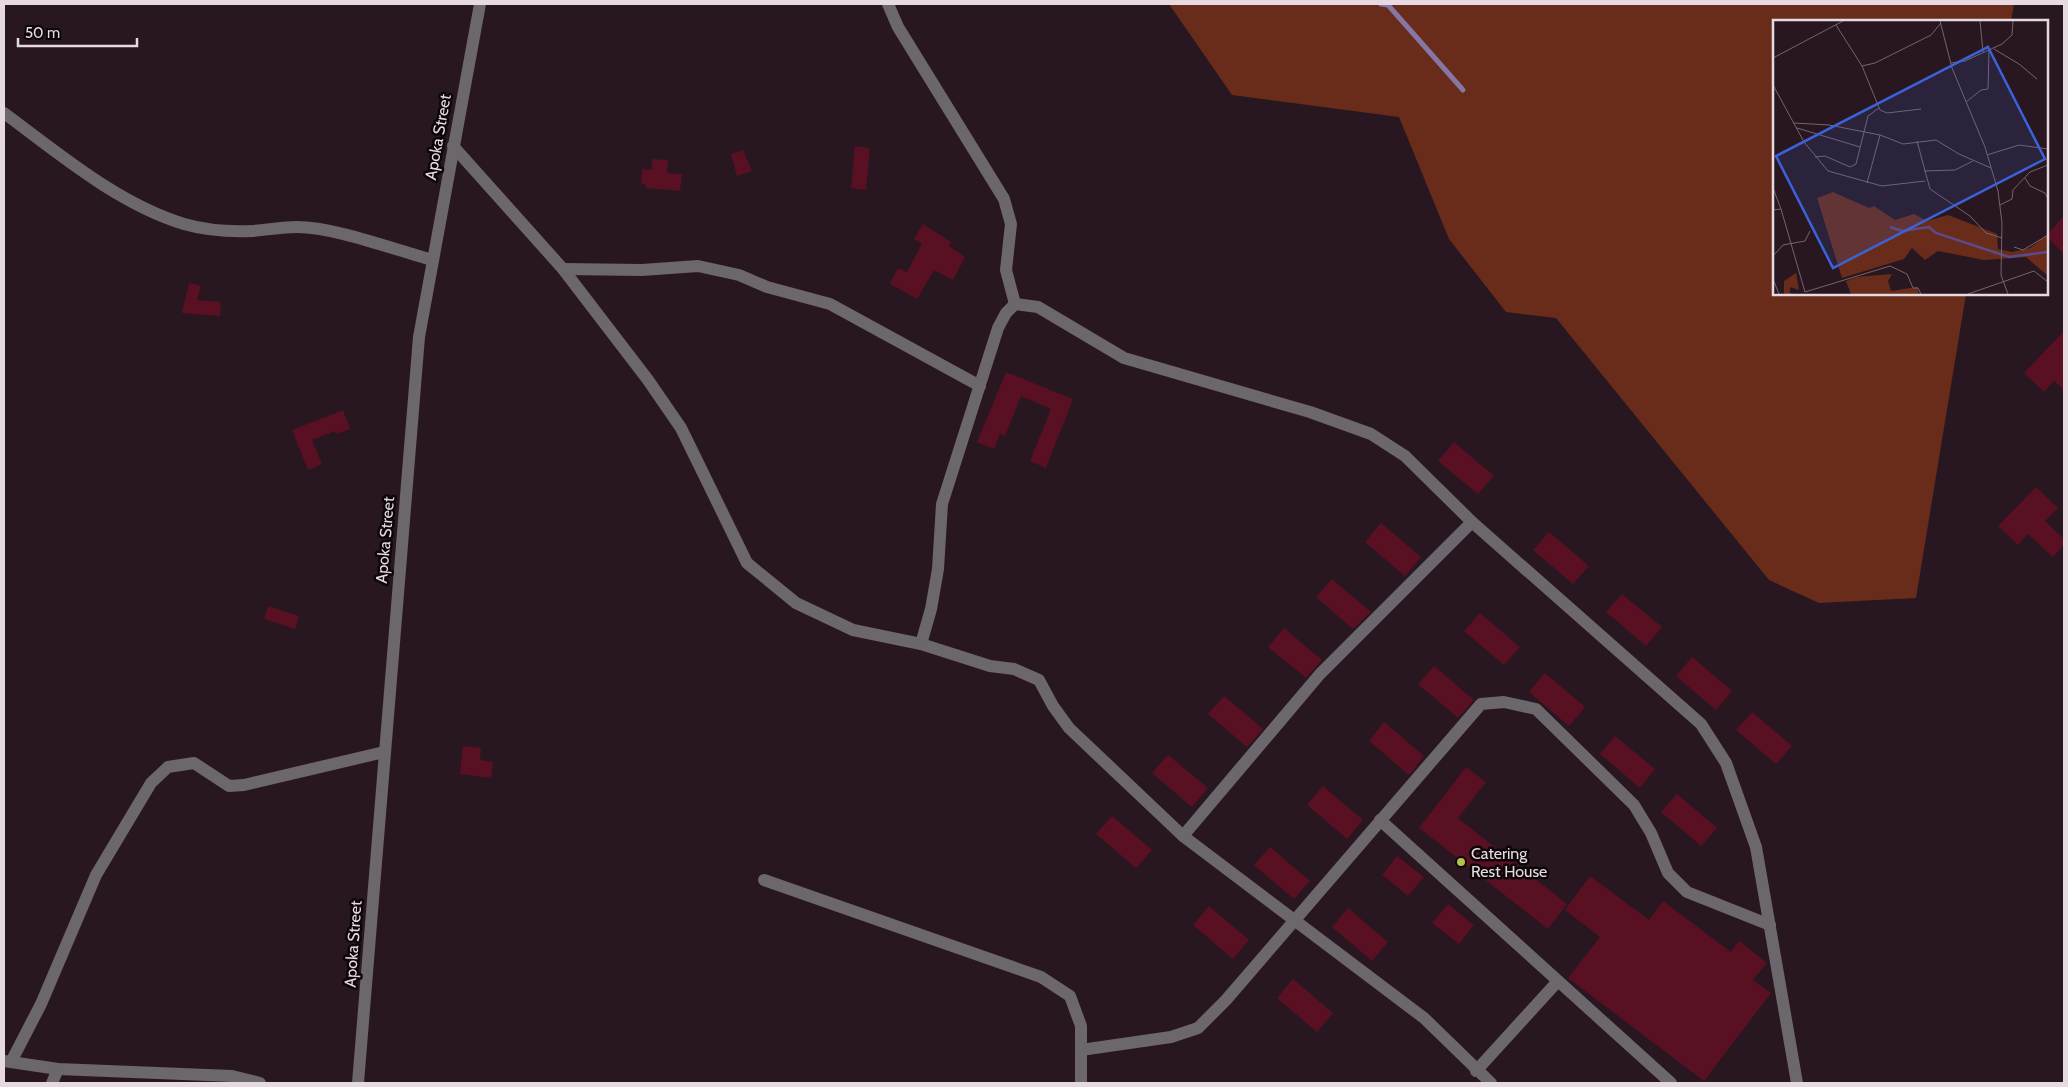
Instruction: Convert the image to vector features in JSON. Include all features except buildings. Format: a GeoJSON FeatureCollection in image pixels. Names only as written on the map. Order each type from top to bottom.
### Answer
{"type":"FeatureCollection","features":[{"type":"Feature","properties":{"kind":"street","name":"Apoka Street"},"geometry":{"type":"LineString","coordinates":[[358,1083],[419,337],[480,4]]}},
{"type":"Feature","properties":{"kind":"street"},"geometry":{"type":"LineString","coordinates":[[888,4],[898,27],[1004,199],[1011,224],[1006,270],[1016,304]]}},
{"type":"Feature","properties":{"kind":"street"},"geometry":{"type":"LineString","coordinates":[[4,113],[77,167],[146,209],[185,224],[211,229],[251,231],[297,227],[323,230],[433,260]]}},
{"type":"Feature","properties":{"kind":"street"},"geometry":{"type":"LineString","coordinates":[[453,146],[516,214],[563,269],[648,380],[681,428],[747,563],[796,603],[853,630],[922,644],[990,666],[1014,669],[1039,680],[1053,706],[1069,728],[1183,836],[1292,921],[1424,1018],[1476,1071],[1491,1083]]}},
{"type":"Feature","properties":{"kind":"street"},"geometry":{"type":"LineString","coordinates":[[563,269],[642,270],[698,266],[739,275],[767,287],[830,304],[980,386]]}},
{"type":"Feature","properties":{"kind":"street"},"geometry":{"type":"LineString","coordinates":[[922,644],[932,609],[938,570],[942,504],[998,328],[1006,313],[1016,304]]}},
{"type":"Feature","properties":{"kind":"street"},"geometry":{"type":"LineString","coordinates":[[1016,304],[1038,308],[1124,358],[1310,412],[1371,434],[1405,456],[1472,522],[1701,724],[1726,763],[1756,847],[1797,1083]]}},
{"type":"Feature","properties":{"kind":"street"},"geometry":{"type":"LineString","coordinates":[[1183,836],[1320,674],[1472,522]]}},
{"type":"Feature","properties":{"kind":"street"},"geometry":{"type":"LineString","coordinates":[[1081,1050],[1171,1037],[1198,1028],[1226,1000],[1292,921],[1481,704],[1504,702],[1536,709],[1634,806],[1650,833],[1668,873],[1687,892],[1770,925]]}},
{"type":"Feature","properties":{"kind":"street"},"geometry":{"type":"LineString","coordinates":[[260,1083],[232,1076],[58,1069],[7,1062],[41,1004],[96,875],[151,783],[168,767],[194,763],[229,786],[384,752]]}},
{"type":"Feature","properties":{"kind":"street"},"geometry":{"type":"LineString","coordinates":[[1380,820],[1671,1083]]}},
{"type":"Feature","properties":{"kind":"street"},"geometry":{"type":"LineString","coordinates":[[764,880],[1041,977],[1070,996],[1081,1026],[1081,1083]]}},
{"type":"Feature","properties":{"kind":"street"},"geometry":{"type":"LineString","coordinates":[[1476,1071],[1558,980]]}},
{"type":"Feature","properties":{"kind":"street"},"geometry":{"type":"LineString","coordinates":[[52,1083],[58,1069]]}},
{"type":"Feature","properties":{"kind":"shaded area"},"geometry":{"type":"Polygon","coordinates":[[[1169,4],[2014,4],[2011,20],[1773,20],[1773,295],[1966,295],[1916,598],[1819,603],[1769,580],[1556,318],[1506,312],[1449,239],[1399,117],[1232,95],[1169,4]]]}},
{"type":"Feature","properties":{"kind":"waterway"},"geometry":{"type":"LineString","coordinates":[[1381,4],[1388,5],[1463,90]]}},
{"type":"Feature","properties":{"kind":"place","name":"Catering Rest House"},"geometry":{"type":"Point","coordinates":[1461,862]}}]}
